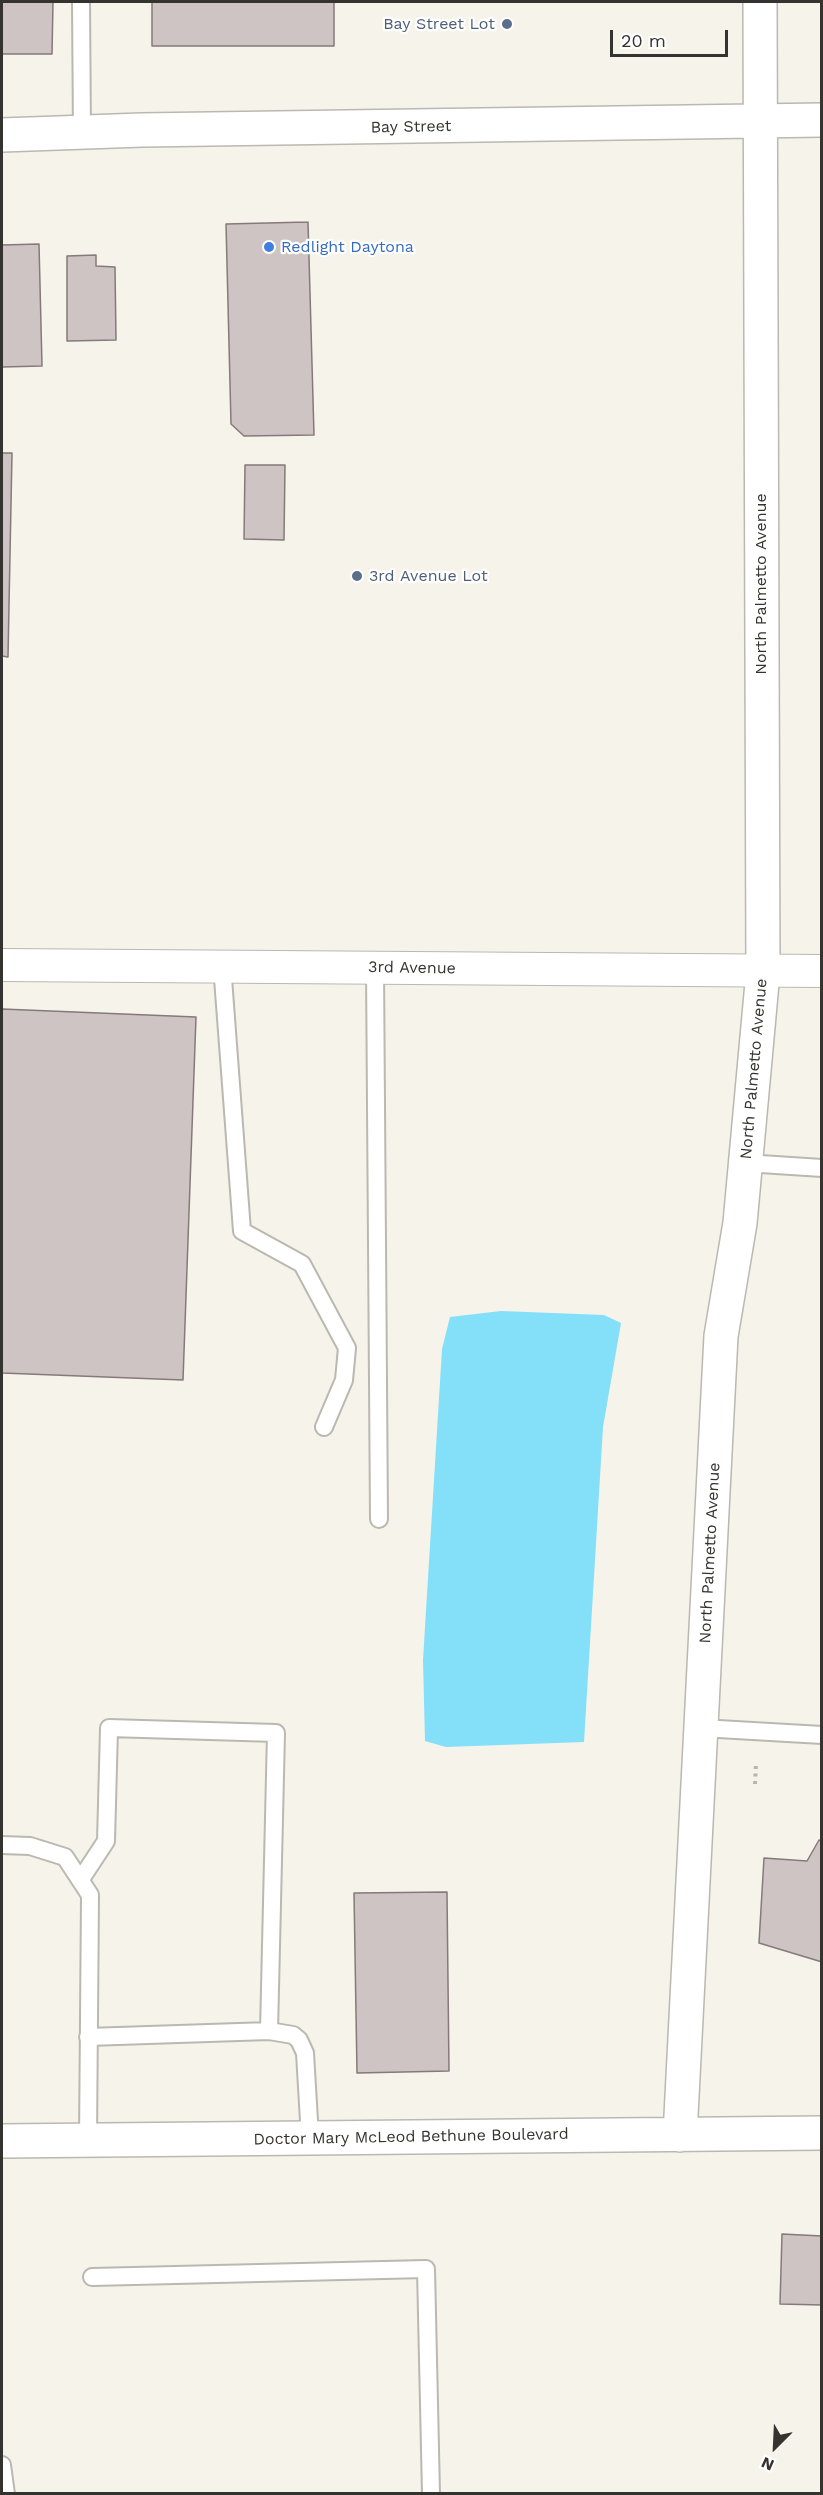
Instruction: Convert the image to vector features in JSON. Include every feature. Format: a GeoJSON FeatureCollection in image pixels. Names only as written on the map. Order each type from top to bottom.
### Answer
{"type":"FeatureCollection","features":[{"type":"Feature","properties":{"kind":"street","name":"North Palmetto Avenue"},"geometry":{"type":"LineString","coordinates":[[680,2134],[721,1336],[740,1223],[763,972],[760,2]]}},
{"type":"Feature","properties":{"kind":"street","name":"Bay Street"},"geometry":{"type":"LineString","coordinates":[[2,135],[82,134],[142,130],[822,120]]}},
{"type":"Feature","properties":{"kind":"street","name":"3rd Avenue"},"geometry":{"type":"LineString","coordinates":[[2,965],[222,965],[763,972],[822,970]]}},
{"type":"Feature","properties":{"kind":"street","name":"Doctor Mary McLeod Bethune Boulevard"},"geometry":{"type":"LineString","coordinates":[[2,2141],[822,2133]]}},
{"type":"Feature","properties":{"kind":"lane"},"geometry":{"type":"LineString","coordinates":[[81,2],[82,134]]}},
{"type":"Feature","properties":{"kind":"lane"},"geometry":{"type":"LineString","coordinates":[[222,965],[242,1231],[302,1264],[346,1348],[344,1380],[324,1427]]}},
{"type":"Feature","properties":{"kind":"lane"},"geometry":{"type":"LineString","coordinates":[[375,967],[379,1519]]}},
{"type":"Feature","properties":{"kind":"lane"},"geometry":{"type":"LineString","coordinates":[[745,1163],[822,1168]]}},
{"type":"Feature","properties":{"kind":"lane"},"geometry":{"type":"LineString","coordinates":[[81,1879],[106,1841],[110,1728],[276,1733],[269,2031]]}},
{"type":"Feature","properties":{"kind":"lane"},"geometry":{"type":"LineString","coordinates":[[701,1728],[822,1735]]}},
{"type":"Feature","properties":{"kind":"lane"},"geometry":{"type":"LineString","coordinates":[[2,1845],[30,1846],[65,1857],[90,1894],[88,2140]]}},
{"type":"Feature","properties":{"kind":"lane"},"geometry":{"type":"LineString","coordinates":[[88,2037],[269,2031],[292,2035],[299,2040],[305,2053],[310,2138]]}},
{"type":"Feature","properties":{"kind":"lane"},"geometry":{"type":"LineString","coordinates":[[92,2277],[426,2269],[431,2493]]}},
{"type":"Feature","properties":{"kind":"lane"},"geometry":{"type":"LineString","coordinates":[[2,2465],[6,2493]]}},
{"type":"Feature","properties":{"kind":"path"},"geometry":{"type":"LineString","coordinates":[[755,1784],[756,1764]]}},
{"type":"Feature","properties":{"kind":"water"},"geometry":{"type":"Polygon","coordinates":[[[501,1311],[604,1315],[621,1323],[603,1427],[584,1742],[446,1747],[425,1741],[423,1660],[442,1349],[450,1317],[501,1311]]]}},
{"type":"Feature","properties":{"kind":"building"},"geometry":{"type":"Polygon","coordinates":[[[2,2],[53,2],[52,54],[2,54],[2,2]]]}},
{"type":"Feature","properties":{"kind":"building"},"geometry":{"type":"Polygon","coordinates":[[[152,2],[334,2],[334,46],[152,46],[152,2]]]}},
{"type":"Feature","properties":{"kind":"building"},"geometry":{"type":"Polygon","coordinates":[[[308,222],[314,435],[244,436],[231,424],[226,224],[308,222]]]}},
{"type":"Feature","properties":{"kind":"building"},"geometry":{"type":"Polygon","coordinates":[[[39,244],[42,366],[2,367],[2,245],[39,244]]]}},
{"type":"Feature","properties":{"kind":"building"},"geometry":{"type":"Polygon","coordinates":[[[96,255],[96,266],[115,267],[116,340],[67,341],[67,256],[96,255]]]}},
{"type":"Feature","properties":{"kind":"building"},"geometry":{"type":"Polygon","coordinates":[[[2,453],[12,453],[8,657],[2,656],[2,453]]]}},
{"type":"Feature","properties":{"kind":"building"},"geometry":{"type":"Polygon","coordinates":[[[245,465],[285,465],[284,540],[244,539],[245,465]]]}},
{"type":"Feature","properties":{"kind":"building"},"geometry":{"type":"Polygon","coordinates":[[[2,1009],[196,1017],[183,1380],[2,1373],[2,1009]]]}},
{"type":"Feature","properties":{"kind":"building"},"geometry":{"type":"Polygon","coordinates":[[[819,1840],[822,1841],[822,1962],[759,1943],[764,1858],[807,1861],[819,1840]]]}},
{"type":"Feature","properties":{"kind":"building"},"geometry":{"type":"Polygon","coordinates":[[[447,1892],[449,2071],[357,2073],[354,1893],[447,1892]]]}},
{"type":"Feature","properties":{"kind":"building"},"geometry":{"type":"Polygon","coordinates":[[[782,2234],[822,2236],[822,2305],[780,2304],[782,2234]]]}},
{"type":"Feature","properties":{"kind":"place","name":"Bay Street Lot"},"geometry":{"type":"Point","coordinates":[507,24]}},
{"type":"Feature","properties":{"kind":"place","name":"Redlight Daytona"},"geometry":{"type":"Point","coordinates":[269,247]}},
{"type":"Feature","properties":{"kind":"place","name":"3rd Avenue Lot"},"geometry":{"type":"Point","coordinates":[357,576]}}]}
